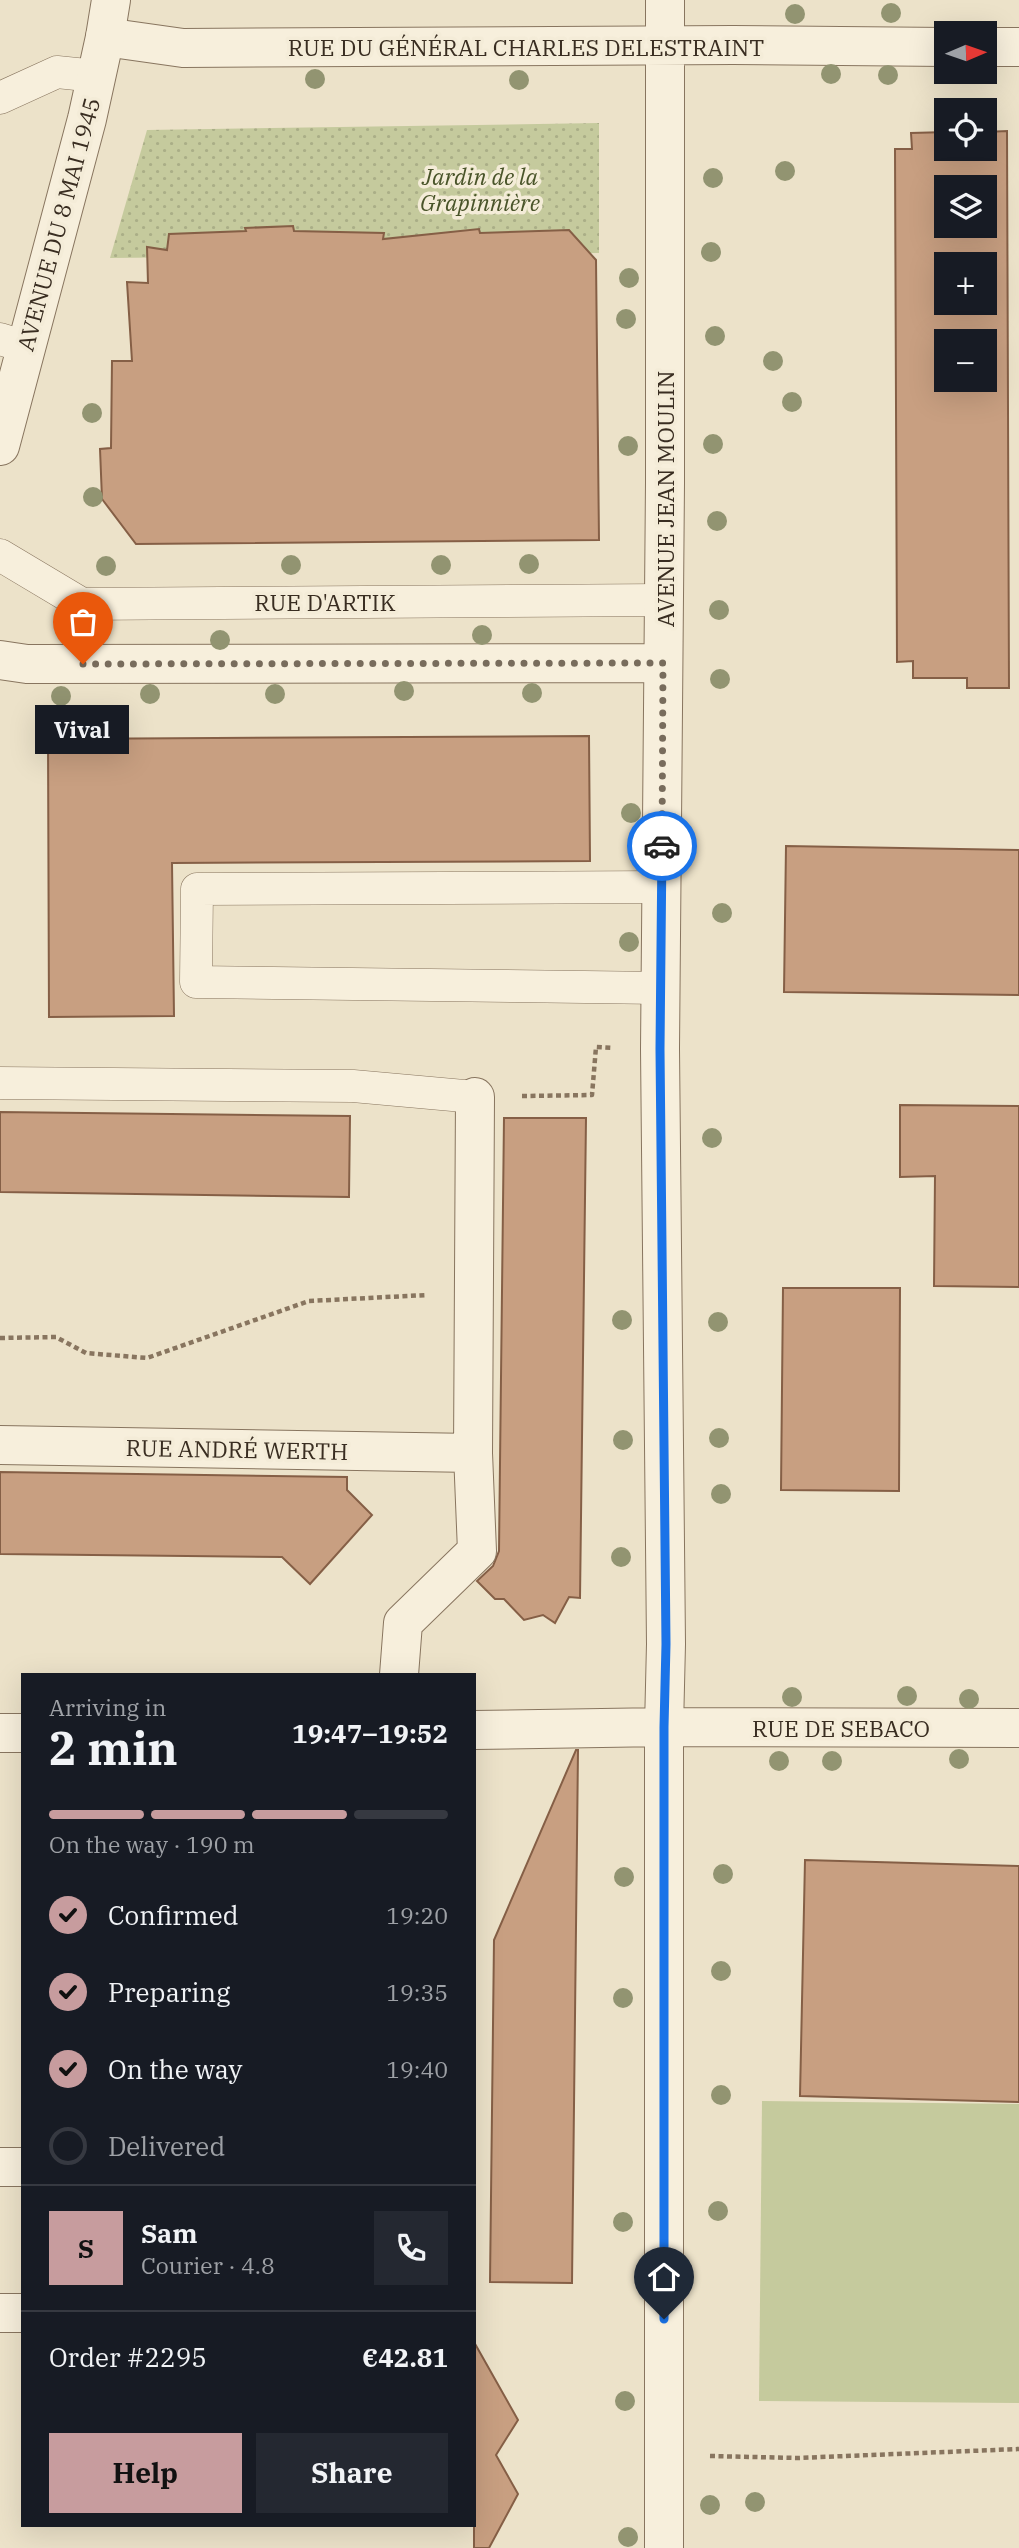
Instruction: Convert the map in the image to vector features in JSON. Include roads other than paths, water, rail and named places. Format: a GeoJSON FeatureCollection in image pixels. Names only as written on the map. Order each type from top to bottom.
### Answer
{"type":"FeatureCollection","features":[{"type":"Feature","properties":{"kind":"street","name":"AVENUE JEAN MOULIN"},"geometry":{"type":"LineString","coordinates":[[664,2548],[666,1630],[660,1049],[665,0]]}},
{"type":"Feature","properties":{"kind":"street","name":"RUE DU GÉNÉRAL CHARLES DELESTRAINT"},"geometry":{"type":"LineString","coordinates":[[108,18],[183,48],[934,47]]}},
{"type":"Feature","properties":{"kind":"street","name":"AVENUE DU 8 MAI 1945"},"geometry":{"type":"LineString","coordinates":[[0,446],[13,343],[96,76],[108,18]]}},
{"type":"Feature","properties":{"kind":"street"},"geometry":{"type":"LineString","coordinates":[[998,47],[1019,47]]}},
{"type":"Feature","properties":{"kind":"street"},"geometry":{"type":"LineString","coordinates":[[0,660],[27,664],[663,663]]}},
{"type":"Feature","properties":{"kind":"street"},"geometry":{"type":"LineString","coordinates":[[399,1673],[403,1623],[477,1551],[473,1453],[475,1097]]}},
{"type":"Feature","properties":{"kind":"street","name":"RUE ANDRÉ WERTH"},"geometry":{"type":"LineString","coordinates":[[0,1445],[473,1453]]}},
{"type":"Feature","properties":{"kind":"street","name":"RUE DE SEBACO"},"geometry":{"type":"LineString","coordinates":[[476,1730],[664,1727],[1019,1728]]}},
{"type":"Feature","properties":{"kind":"street"},"geometry":{"type":"LineString","coordinates":[[0,1733],[21,1732]]}},
{"type":"Feature","properties":{"kind":"street"},"geometry":{"type":"LineString","coordinates":[[0,2167],[21,2167]]}},
{"type":"Feature","properties":{"kind":"street"},"geometry":{"type":"LineString","coordinates":[[0,2313],[21,2313]]}},
{"type":"Feature","properties":{"kind":"lane"},"geometry":{"type":"LineString","coordinates":[[0,98],[57,72],[96,76]]}},
{"type":"Feature","properties":{"kind":"lane","name":"RUE D'ARTIK"},"geometry":{"type":"LineString","coordinates":[[0,555],[82,604],[664,600]]}},
{"type":"Feature","properties":{"kind":"lane"},"geometry":{"type":"LineString","coordinates":[[661,988],[196,982],[197,889],[662,887]]}},
{"type":"Feature","properties":{"kind":"lane"},"geometry":{"type":"LineString","coordinates":[[0,1083],[353,1086],[475,1097]]}},
{"type":"Feature","properties":{"kind":"place","name":"Vival"},"geometry":{"type":"Point","coordinates":[83,664]}},
{"type":"Feature","properties":{"kind":"park label","name":"Jardin de la Grapinnière"},"geometry":{"type":"Point","coordinates":[480,189]}}]}
